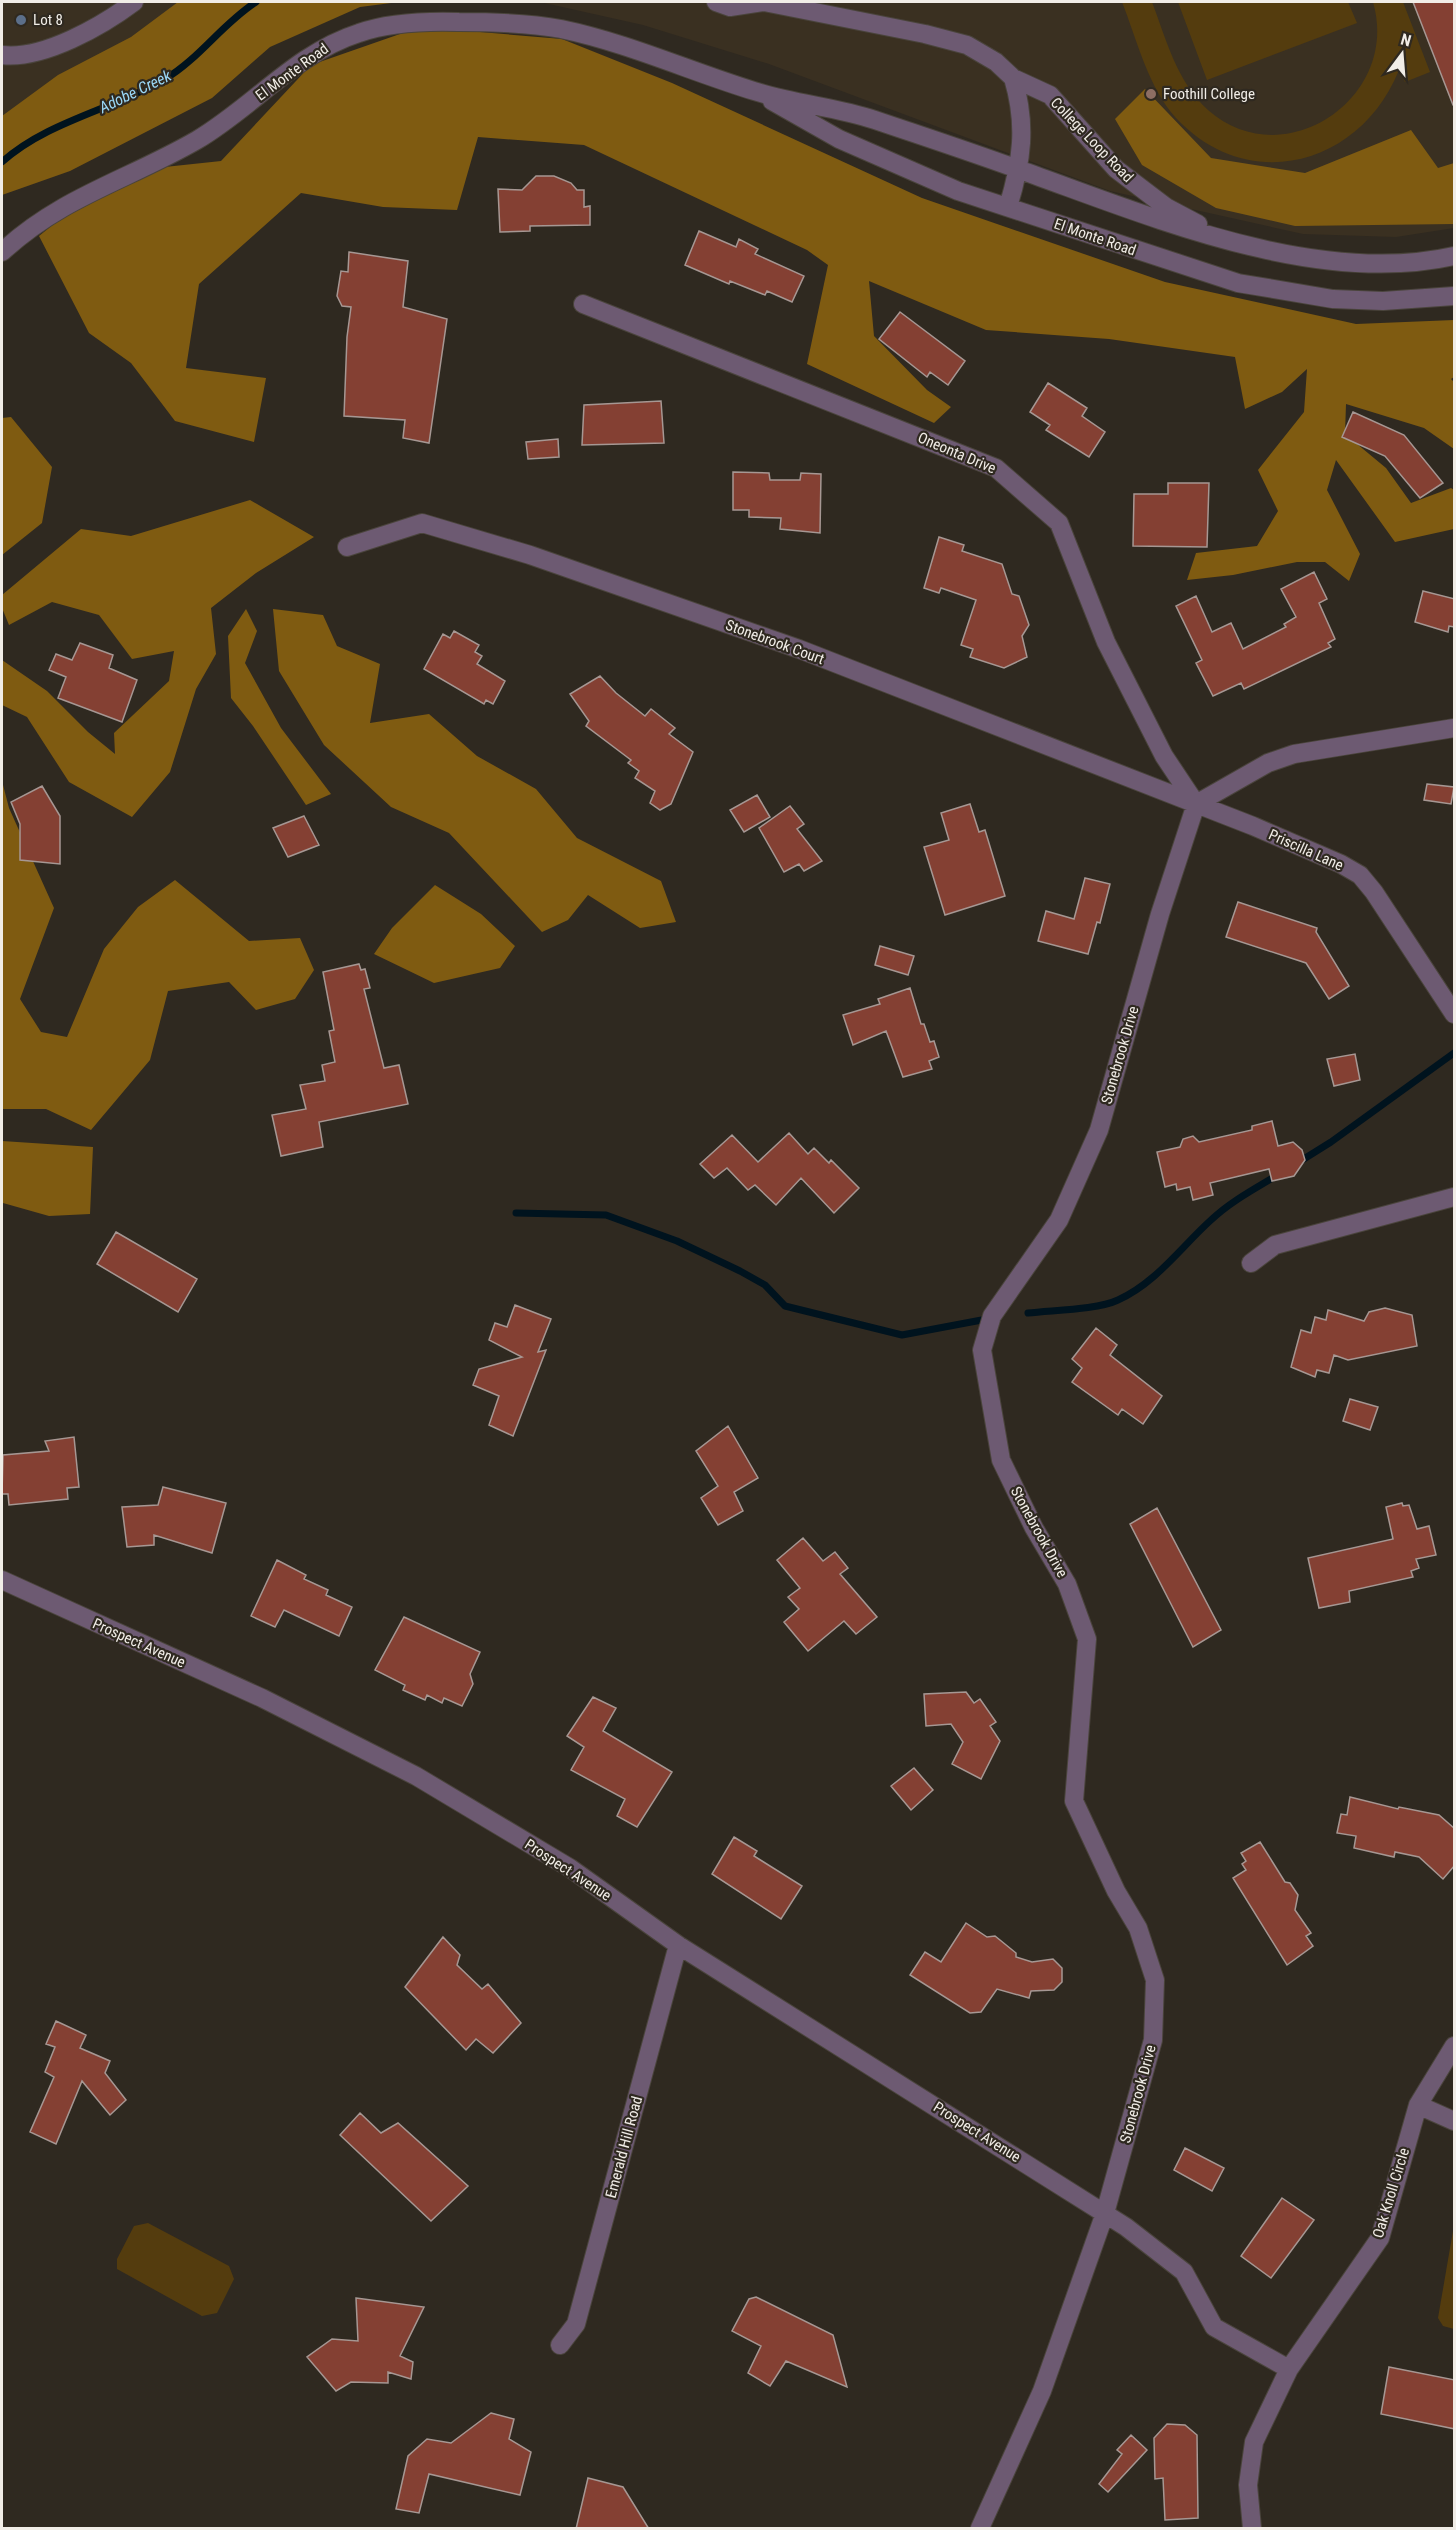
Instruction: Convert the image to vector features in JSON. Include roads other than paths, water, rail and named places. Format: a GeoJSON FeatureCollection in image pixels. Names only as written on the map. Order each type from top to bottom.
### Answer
{"type":"FeatureCollection","features":[{"type":"Feature","properties":{"kind":"street"},"geometry":{"type":"LineString","coordinates":[[2,55],[27,54],[67,40],[104,22],[134,2]]}},
{"type":"Feature","properties":{"kind":"street","name":"College Loop Road"},"geometry":{"type":"LineString","coordinates":[[716,2],[730,7],[764,2],[925,34],[967,45],[996,62],[1013,78],[1050,95],[1116,169],[1166,207],[1222,235],[1267,249]]}},
{"type":"Feature","properties":{"kind":"street","name":"El Monte Road"},"geometry":{"type":"LineString","coordinates":[[2,252],[48,215],[200,138],[233,117],[310,55],[335,41],[363,31],[437,21],[519,24],[558,29],[640,50],[757,93],[849,111],[1019,169],[1153,219],[1267,249],[1335,261],[1424,261],[1455,256]]}},
{"type":"Feature","properties":{"kind":"street"},"geometry":{"type":"LineString","coordinates":[[1008,207],[1019,169],[1021,123],[1013,78]]}},
{"type":"Feature","properties":{"kind":"street","name":"El Monte Road"},"geometry":{"type":"LineString","coordinates":[[757,93],[839,139],[958,191],[1238,284],[1333,299],[1383,301],[1455,296]]}},
{"type":"Feature","properties":{"kind":"street","name":"Oneonta Drive"},"geometry":{"type":"LineString","coordinates":[[583,304],[996,468],[1059,523],[1106,642],[1164,756],[1196,804]]}},
{"type":"Feature","properties":{"kind":"street","name":"Stonebrook Court"},"geometry":{"type":"LineString","coordinates":[[347,547],[422,523],[530,555],[799,649],[1196,804]]}},
{"type":"Feature","properties":{"kind":"street"},"geometry":{"type":"LineString","coordinates":[[1196,804],[1268,763],[1294,754],[1455,728]]}},
{"type":"Feature","properties":{"kind":"street","name":"Priscilla Lane"},"geometry":{"type":"LineString","coordinates":[[1196,804],[1341,864],[1360,875],[1374,892],[1455,1014]]}},
{"type":"Feature","properties":{"kind":"street","name":"Stonebrook Drive"},"geometry":{"type":"LineString","coordinates":[[980,2529],[1042,2391],[1105,2212],[1153,2040],[1155,1980],[1138,1928],[1116,1891],[1074,1801],[1088,1639],[1067,1584],[1034,1528],[1001,1460],[982,1350],[992,1316],[1059,1220],[1099,1130],[1160,914],[1196,804]]}},
{"type":"Feature","properties":{"kind":"street"},"geometry":{"type":"LineString","coordinates":[[1251,1263],[1275,1245],[1455,1197]]}},
{"type":"Feature","properties":{"kind":"street","name":"Prospect Avenue"},"geometry":{"type":"LineString","coordinates":[[2,1580],[262,1698],[416,1776],[570,1868],[678,1945],[1105,2212]]}},
{"type":"Feature","properties":{"kind":"street","name":"Emerald Hill Road"},"geometry":{"type":"LineString","coordinates":[[560,2345],[576,2324],[678,1945]]}},
{"type":"Feature","properties":{"kind":"street","name":"Oak Knoll Circle"},"geometry":{"type":"LineString","coordinates":[[1252,2529],[1248,2485],[1254,2442],[1289,2369],[1380,2238],[1418,2105],[1455,2046]]}},
{"type":"Feature","properties":{"kind":"street"},"geometry":{"type":"LineString","coordinates":[[1418,2105],[1455,2121]]}},
{"type":"Feature","properties":{"kind":"street"},"geometry":{"type":"LineString","coordinates":[[1105,2212],[1184,2272],[1214,2327],[1289,2369]]}},
{"type":"Feature","properties":{"kind":"waterway","name":"Adobe Creek"},"geometry":{"type":"LineString","coordinates":[[2,162],[39,136],[165,79],[256,2]]}},
{"type":"Feature","properties":{"kind":"waterway"},"geometry":{"type":"LineString","coordinates":[[1299,1162],[1331,1142],[1454,1053]]}},
{"type":"Feature","properties":{"kind":"waterway"},"geometry":{"type":"LineString","coordinates":[[1028,1313],[1098,1306],[1132,1293],[1168,1264],[1219,1213],[1279,1174]]}},
{"type":"Feature","properties":{"kind":"waterway"},"geometry":{"type":"LineString","coordinates":[[516,1213],[606,1215],[677,1241],[740,1271],[765,1285],[785,1306],[902,1335],[987,1319]]}},
{"type":"Feature","properties":{"kind":"place","name":"Lot 8"},"geometry":{"type":"Point","coordinates":[21,20]}},
{"type":"Feature","properties":{"kind":"place","name":"Foothill College"},"geometry":{"type":"Point","coordinates":[1151,94]}}]}
